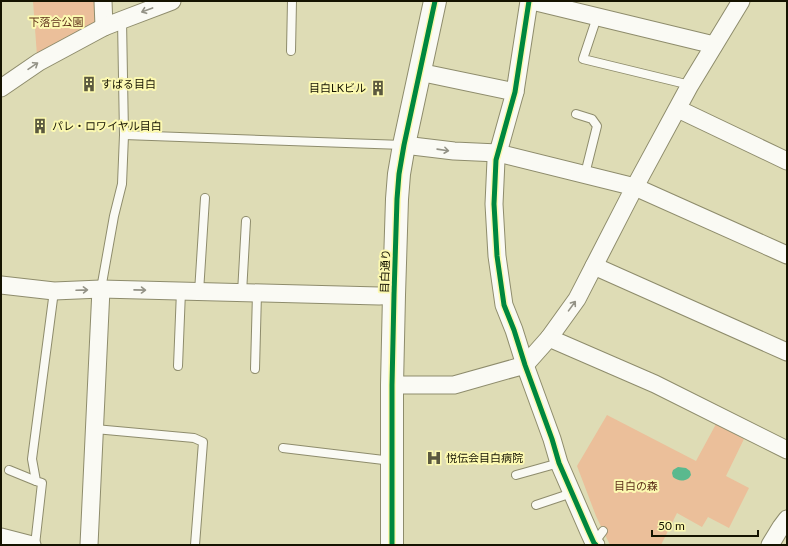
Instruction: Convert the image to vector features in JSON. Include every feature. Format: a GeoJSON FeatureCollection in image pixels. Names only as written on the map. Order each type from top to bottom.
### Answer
{"type":"FeatureCollection","features":[{"type":"Feature","properties":{"kind":"main road","name":"目白通り"},"geometry":{"type":"LineString","coordinates":[[392,545],[392,385],[397,199],[399,174],[404,145],[435,1]]}},
{"type":"Feature","properties":{"kind":"street"},"geometry":{"type":"LineString","coordinates":[[103,1],[104,27]]}},
{"type":"Feature","properties":{"kind":"street"},"geometry":{"type":"LineString","coordinates":[[1,88],[40,62],[104,27],[172,1]]}},
{"type":"Feature","properties":{"kind":"street"},"geometry":{"type":"LineString","coordinates":[[598,540],[572,493],[559,463],[552,439],[504,305],[497,256],[494,204],[496,160],[515,92],[530,1],[714,45]]}},
{"type":"Feature","properties":{"kind":"street"},"geometry":{"type":"LineString","coordinates":[[392,385],[454,385],[525,366],[549,338],[577,299],[690,85],[741,1]]}},
{"type":"Feature","properties":{"kind":"street"},"geometry":{"type":"LineString","coordinates":[[419,72],[515,92]]}},
{"type":"Feature","properties":{"kind":"street"},"geometry":{"type":"LineString","coordinates":[[678,109],[787,161]]}},
{"type":"Feature","properties":{"kind":"street"},"geometry":{"type":"LineString","coordinates":[[404,145],[454,152],[498,153],[635,187],[787,255]]}},
{"type":"Feature","properties":{"kind":"street"},"geometry":{"type":"LineString","coordinates":[[594,266],[787,352]]}},
{"type":"Feature","properties":{"kind":"street"},"geometry":{"type":"LineString","coordinates":[[1,286],[54,291],[101,289],[378,296],[394,295]]}},
{"type":"Feature","properties":{"kind":"street"},"geometry":{"type":"LineString","coordinates":[[89,545],[101,289]]}},
{"type":"Feature","properties":{"kind":"street"},"geometry":{"type":"LineString","coordinates":[[549,338],[655,384],[696,404],[733,428],[787,450]]}},
{"type":"Feature","properties":{"kind":"street"},"geometry":{"type":"LineString","coordinates":[[770,545],[787,519]]}},
{"type":"Feature","properties":{"kind":"street"},"geometry":{"type":"LineString","coordinates":[[8,541],[33,545]]}},
{"type":"Feature","properties":{"kind":"lane"},"geometry":{"type":"LineString","coordinates":[[291,51],[292,1]]}},
{"type":"Feature","properties":{"kind":"lane"},"geometry":{"type":"LineString","coordinates":[[597,17],[583,59],[690,85]]}},
{"type":"Feature","properties":{"kind":"lane"},"geometry":{"type":"LineString","coordinates":[[101,289],[114,216],[122,184],[124,135],[122,20]]}},
{"type":"Feature","properties":{"kind":"lane"},"geometry":{"type":"LineString","coordinates":[[576,114],[592,119],[597,126],[585,174]]}},
{"type":"Feature","properties":{"kind":"lane"},"geometry":{"type":"LineString","coordinates":[[124,135],[404,145]]}},
{"type":"Feature","properties":{"kind":"lane"},"geometry":{"type":"LineString","coordinates":[[199,292],[205,198]]}},
{"type":"Feature","properties":{"kind":"lane"},"geometry":{"type":"LineString","coordinates":[[246,221],[249,293],[255,369]]}},
{"type":"Feature","properties":{"kind":"lane"},"geometry":{"type":"LineString","coordinates":[[36,481],[32,459],[54,291]]}},
{"type":"Feature","properties":{"kind":"lane"},"geometry":{"type":"LineString","coordinates":[[178,366],[180,291]]}},
{"type":"Feature","properties":{"kind":"lane"},"geometry":{"type":"LineString","coordinates":[[95,429],[194,438],[202,442],[195,545]]}},
{"type":"Feature","properties":{"kind":"lane"},"geometry":{"type":"LineString","coordinates":[[283,448],[393,461]]}},
{"type":"Feature","properties":{"kind":"lane"},"geometry":{"type":"LineString","coordinates":[[516,475],[559,463]]}},
{"type":"Feature","properties":{"kind":"lane"},"geometry":{"type":"LineString","coordinates":[[9,470],[42,483],[33,545]]}},
{"type":"Feature","properties":{"kind":"lane"},"geometry":{"type":"LineString","coordinates":[[536,505],[572,493]]}},
{"type":"Feature","properties":{"kind":"green space","name":"下落合公園"},"geometry":{"type":"Polygon","coordinates":[[[33,1],[99,1],[100,23],[37,56],[33,1]]]}},
{"type":"Feature","properties":{"kind":"green space","name":"目白の森"},"geometry":{"type":"Polygon","coordinates":[[[607,415],[696,461],[716,424],[744,439],[726,476],[749,488],[729,528],[708,517],[702,527],[677,513],[661,545],[610,545],[596,516],[577,466],[607,415]]]}},
{"type":"Feature","properties":{"kind":"shaded area"},"geometry":{"type":"Polygon","coordinates":[[[678,467],[686,468],[690,471],[691,475],[689,478],[681,480],[673,477],[673,470],[678,467]]]}},
{"type":"Feature","properties":{"kind":"cycle path"},"geometry":{"type":"LineString","coordinates":[[392,545],[392,385],[397,199],[399,174],[404,145],[435,1]]}},
{"type":"Feature","properties":{"kind":"cycle path"},"geometry":{"type":"LineString","coordinates":[[529,1],[515,92],[496,160],[494,204],[497,256],[504,305],[552,439],[559,463],[596,545]]}},
{"type":"Feature","properties":{"kind":"place","name":"すばる目白"},"geometry":{"type":"Point","coordinates":[89,84]}},
{"type":"Feature","properties":{"kind":"place","name":"目白LKビル"},"geometry":{"type":"Point","coordinates":[378,88]}},
{"type":"Feature","properties":{"kind":"place","name":"パレ・ロワイヤル目白"},"geometry":{"type":"Point","coordinates":[40,126]}},
{"type":"Feature","properties":{"kind":"place","name":"悦伝会目白病院"},"geometry":{"type":"Point","coordinates":[434,458]}}]}
